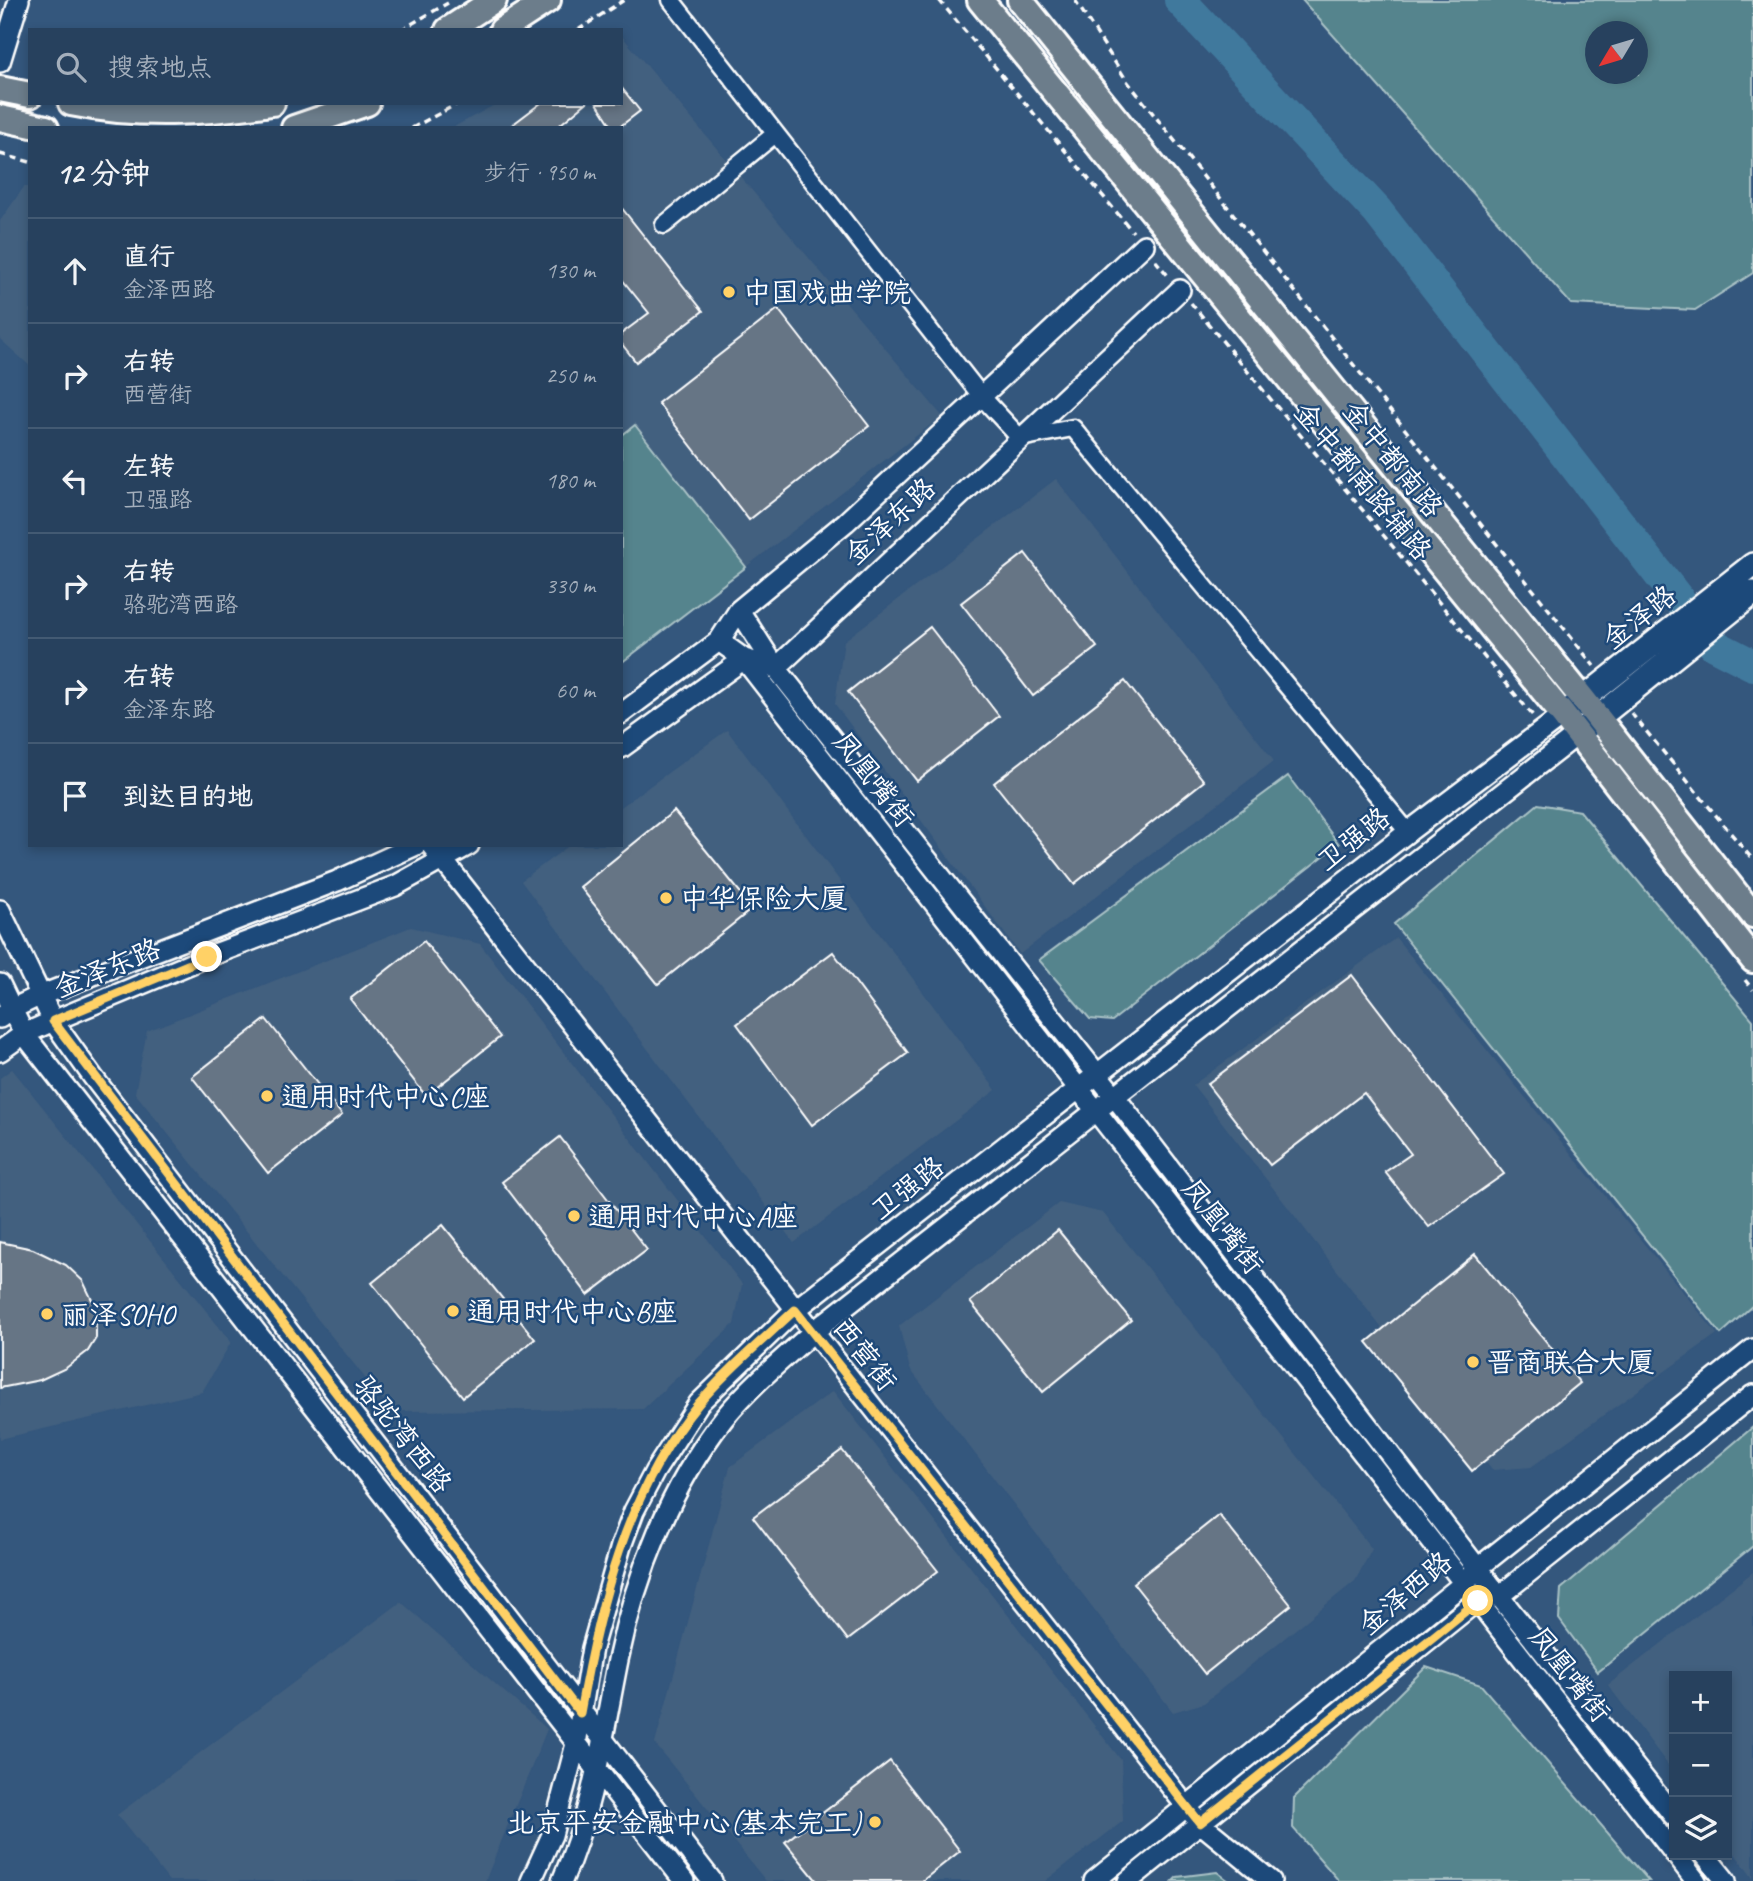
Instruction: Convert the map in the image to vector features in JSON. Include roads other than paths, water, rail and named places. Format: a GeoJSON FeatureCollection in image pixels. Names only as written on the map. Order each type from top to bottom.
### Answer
{"type":"FeatureCollection","features":[{"type":"Feature","properties":{"kind":"main road"},"geometry":{"type":"LineString","coordinates":[[452,28],[494,0]]}},
{"type":"Feature","properties":{"kind":"main road"},"geometry":{"type":"LineString","coordinates":[[505,28],[548,0]]}},
{"type":"Feature","properties":{"kind":"main road","name":"金中都南路"},"geometry":{"type":"LineString","coordinates":[[981,0],[1561,726],[1749,970]]}},
{"type":"Feature","properties":{"kind":"main road","name":"金中都南路"},"geometry":{"type":"LineString","coordinates":[[1020,0],[1591,708],[1753,915]]}},
{"type":"Feature","properties":{"kind":"main road"},"geometry":{"type":"LineString","coordinates":[[0,89],[28,95]]}},
{"type":"Feature","properties":{"kind":"main road"},"geometry":{"type":"LineString","coordinates":[[81,105],[116,112],[164,113],[219,111],[259,105]]}},
{"type":"Feature","properties":{"kind":"main road"},"geometry":{"type":"LineString","coordinates":[[300,126],[361,105]]}},
{"type":"Feature","properties":{"kind":"main road"},"geometry":{"type":"LineString","coordinates":[[0,118],[37,126]]}},
{"type":"Feature","properties":{"kind":"main road","name":"金泽路"},"geometry":{"type":"LineString","coordinates":[[1561,726],[1591,708],[1621,700],[1665,664],[1749,582]]}},
{"type":"Feature","properties":{"kind":"main road","name":"金泽路"},"geometry":{"type":"LineString","coordinates":[[1591,708],[1606,681],[1651,645],[1749,582]]}},
{"type":"Feature","properties":{"kind":"street"},"geometry":{"type":"LineString","coordinates":[[0,62],[19,0]]}},
{"type":"Feature","properties":{"kind":"street"},"geometry":{"type":"LineString","coordinates":[[671,0],[982,397],[1020,438],[1073,428],[1408,832]]}},
{"type":"Feature","properties":{"kind":"street"},"geometry":{"type":"LineString","coordinates":[[664,225],[775,134]]}},
{"type":"Feature","properties":{"kind":"street","name":"金泽东路"},"geometry":{"type":"LineString","coordinates":[[623,713],[719,641],[739,610],[846,522],[1144,245]]}},
{"type":"Feature","properties":{"kind":"street","name":"金泽东路"},"geometry":{"type":"LineString","coordinates":[[776,668],[1180,290]]}},
{"type":"Feature","properties":{"kind":"street","name":"凤凰嘴街"},"geometry":{"type":"LineString","coordinates":[[739,610],[776,668],[1115,1097],[1499,1596],[1669,1810]]}},
{"type":"Feature","properties":{"kind":"street","name":"凤凰嘴街"},"geometry":{"type":"LineString","coordinates":[[719,641],[744,659],[1081,1088],[1669,1846]]}},
{"type":"Feature","properties":{"kind":"street"},"geometry":{"type":"LineString","coordinates":[[623,747],[744,659],[776,668]]}},
{"type":"Feature","properties":{"kind":"street","name":"卫强路"},"geometry":{"type":"LineString","coordinates":[[531,1881],[552,1835],[576,1744],[592,1648],[621,1546],[634,1511],[650,1481],[699,1403],[795,1310],[1408,832],[1561,726]]}},
{"type":"Feature","properties":{"kind":"street","name":"卫强路"},"geometry":{"type":"LineString","coordinates":[[562,1881],[575,1850],[597,1769],[626,1627],[651,1546],[665,1515],[725,1417],[813,1332],[1115,1097],[1561,726]]}},
{"type":"Feature","properties":{"kind":"street","name":"金泽东路"},"geometry":{"type":"LineString","coordinates":[[6,1013],[39,996],[312,891],[411,847]]}},
{"type":"Feature","properties":{"kind":"street","name":"金泽东路"},"geometry":{"type":"LineString","coordinates":[[0,1051],[24,1034],[53,1021],[207,957],[395,886],[437,853],[461,847]]}},
{"type":"Feature","properties":{"kind":"street","name":"西营街"},"geometry":{"type":"LineString","coordinates":[[437,853],[1186,1806],[1200,1823],[1271,1881]]}},
{"type":"Feature","properties":{"kind":"street","name":"骆驼湾西路"},"geometry":{"type":"LineString","coordinates":[[0,910],[53,1021],[580,1713],[712,1881]]}},
{"type":"Feature","properties":{"kind":"street","name":"骆驼湾西路"},"geometry":{"type":"LineString","coordinates":[[0,984],[6,1013],[684,1881]]}},
{"type":"Feature","properties":{"kind":"street","name":"金泽西路"},"geometry":{"type":"LineString","coordinates":[[1094,1881],[1463,1584],[1478,1568],[1753,1349]]}},
{"type":"Feature","properties":{"kind":"street","name":"金泽西路"},"geometry":{"type":"LineString","coordinates":[[1128,1881],[1478,1601],[1499,1596],[1753,1395]]}},
{"type":"Feature","properties":{"kind":"street","name":"凤凰嘴街"},"geometry":{"type":"LineString","coordinates":[[1680,1860],[1696,1881]]}},
{"type":"Feature","properties":{"kind":"street"},"geometry":{"type":"LineString","coordinates":[[1709,1860],[1726,1881]]}},
{"type":"Feature","properties":{"kind":"waterway"},"geometry":{"type":"LineString","coordinates":[[1180,0],[1377,211],[1714,645],[1753,665]]}},
{"type":"Feature","properties":{"kind":"place","name":"中国戏曲学院"},"geometry":{"type":"Point","coordinates":[729,292]}},
{"type":"Feature","properties":{"kind":"place","name":"中华保险大厦"},"geometry":{"type":"Point","coordinates":[666,898]}},
{"type":"Feature","properties":{"kind":"place","name":"通用时代中心C座"},"geometry":{"type":"Point","coordinates":[267,1096]}},
{"type":"Feature","properties":{"kind":"place","name":"通用时代中心A座"},"geometry":{"type":"Point","coordinates":[574,1216]}},
{"type":"Feature","properties":{"kind":"place","name":"通用时代中心B座"},"geometry":{"type":"Point","coordinates":[453,1311]}},
{"type":"Feature","properties":{"kind":"place","name":"丽泽SOHO"},"geometry":{"type":"Point","coordinates":[47,1314]}},
{"type":"Feature","properties":{"kind":"place","name":"晋商联合大厦"},"geometry":{"type":"Point","coordinates":[1473,1362]}},
{"type":"Feature","properties":{"kind":"place","name":"北京平安金融中心(基本完工)"},"geometry":{"type":"Point","coordinates":[875,1822]}}]}
